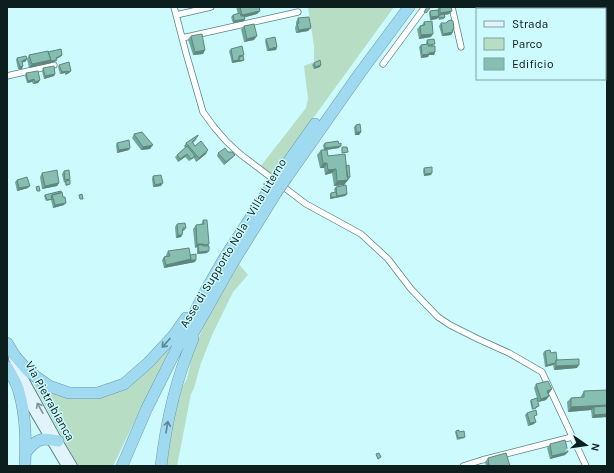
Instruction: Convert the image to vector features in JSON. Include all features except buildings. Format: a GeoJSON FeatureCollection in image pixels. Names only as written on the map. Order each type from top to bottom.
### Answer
{"type":"FeatureCollection","features":[{"type":"Feature","properties":{"kind":"highway","name":"Asse di Supporto Nola - Villa Literno"},"geometry":{"type":"LineString","coordinates":[[130,466],[168,381],[229,261],[345,82],[400,7]]}},
{"type":"Feature","properties":{"kind":"highway","name":"Asse di Supporto Nola - Villa Literno"},"geometry":{"type":"LineString","coordinates":[[284,174],[409,7]]}},
{"type":"Feature","properties":{"kind":"highway","name":"Asse di Supporto Nola - Villa Literno"},"geometry":{"type":"LineString","coordinates":[[122,466],[147,408],[206,290],[229,261]]}},
{"type":"Feature","properties":{"kind":"highway"},"geometry":{"type":"LineString","coordinates":[[7,343],[15,356],[28,371],[48,386],[68,393],[98,393],[124,384],[148,363],[174,335],[206,290]]}},
{"type":"Feature","properties":{"kind":"highway"},"geometry":{"type":"LineString","coordinates":[[161,466],[172,401],[189,348],[200,320]]}},
{"type":"Feature","properties":{"kind":"highway"},"geometry":{"type":"LineString","coordinates":[[7,367],[19,390],[25,421],[25,466]]}},
{"type":"Feature","properties":{"kind":"highway"},"geometry":{"type":"LineString","coordinates":[[26,452],[33,443],[38,440],[54,440]]}},
{"type":"Feature","properties":{"kind":"main road","name":"Via Pietrabianca"},"geometry":{"type":"LineString","coordinates":[[7,348],[66,466]]}},
{"type":"Feature","properties":{"kind":"main road","name":"Via Pietrabianca"},"geometry":{"type":"LineString","coordinates":[[7,360],[33,410],[73,466]]}},
{"type":"Feature","properties":{"kind":"street"},"geometry":{"type":"LineString","coordinates":[[174,7],[201,107],[214,128],[240,154],[306,204],[361,234],[388,259],[411,288],[438,317],[538,368],[546,378],[586,466]]}},
{"type":"Feature","properties":{"kind":"street"},"geometry":{"type":"LineString","coordinates":[[176,15],[211,7]]}},
{"type":"Feature","properties":{"kind":"street"},"geometry":{"type":"LineString","coordinates":[[383,64],[425,7]]}},
{"type":"Feature","properties":{"kind":"street"},"geometry":{"type":"LineString","coordinates":[[452,7],[461,47]]}},
{"type":"Feature","properties":{"kind":"street"},"geometry":{"type":"LineString","coordinates":[[182,38],[298,12]]}},
{"type":"Feature","properties":{"kind":"street"},"geometry":{"type":"LineString","coordinates":[[7,76],[54,65]]}},
{"type":"Feature","properties":{"kind":"street"},"geometry":{"type":"LineString","coordinates":[[463,466],[572,437]]}},
{"type":"Feature","properties":{"kind":"green space"},"geometry":{"type":"Polygon","coordinates":[[[308,7],[394,7],[271,176],[260,167],[306,108],[308,99],[304,66],[314,62],[314,46],[308,7]]]}},
{"type":"Feature","properties":{"kind":"green space"},"geometry":{"type":"Polygon","coordinates":[[[239,264],[248,275],[233,292],[213,333],[201,363],[191,394],[177,466],[165,466],[179,392],[187,379],[193,351],[204,326],[239,264]]]}},
{"type":"Feature","properties":{"kind":"green space"},"geometry":{"type":"Polygon","coordinates":[[[174,340],[113,466],[79,466],[31,379],[102,396],[174,340]]]}}]}
